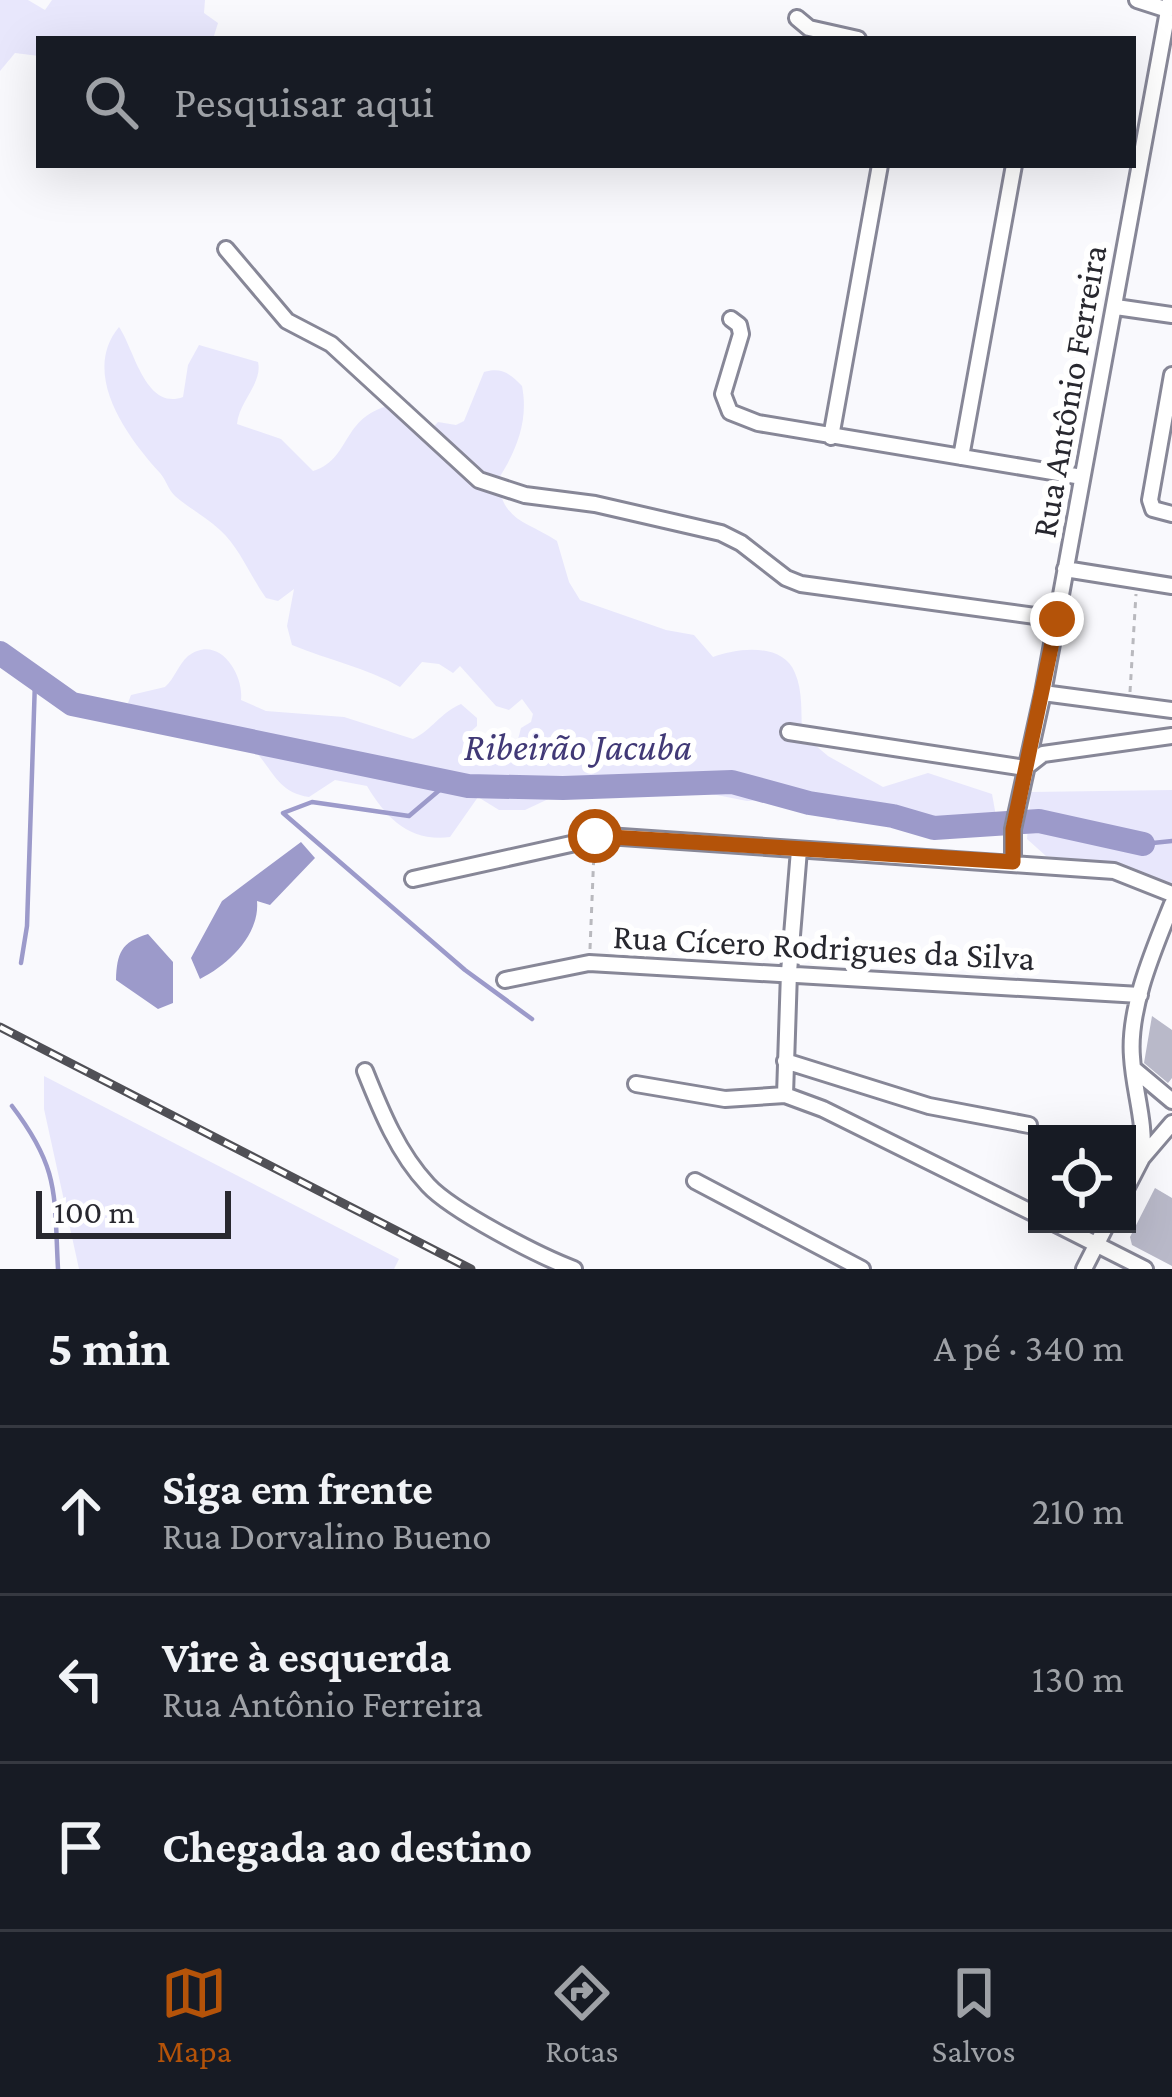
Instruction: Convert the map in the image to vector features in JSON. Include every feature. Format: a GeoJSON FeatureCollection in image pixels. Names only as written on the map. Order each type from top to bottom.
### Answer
{"type":"FeatureCollection","features":[{"type":"Feature","properties":{"kind":"street"},"geometry":{"type":"LineString","coordinates":[[1137,0],[1169,5]]}},
{"type":"Feature","properties":{"kind":"street","name":"Rua Antônio Ferreira"},"geometry":{"type":"LineString","coordinates":[[1138,135],[1168,33],[1169,5]]}},
{"type":"Feature","properties":{"kind":"street"},"geometry":{"type":"LineString","coordinates":[[797,18],[809,28],[845,36]]}},
{"type":"Feature","properties":{"kind":"street"},"geometry":{"type":"LineString","coordinates":[[831,436],[879,168]]}},
{"type":"Feature","properties":{"kind":"street"},"geometry":{"type":"LineString","coordinates":[[961,457],[1013,168]]}},
{"type":"Feature","properties":{"kind":"street","name":"Rua Antônio Ferreira"},"geometry":{"type":"LineString","coordinates":[[1013,862],[1013,829],[1116,307],[1134,168]]}},
{"type":"Feature","properties":{"kind":"street"},"geometry":{"type":"LineString","coordinates":[[226,249],[286,321],[331,344],[479,480],[525,495],[595,504],[721,533],[801,584],[1057,619]]}},
{"type":"Feature","properties":{"kind":"street"},"geometry":{"type":"LineString","coordinates":[[1116,307],[1172,315]]}},
{"type":"Feature","properties":{"kind":"street"},"geometry":{"type":"LineString","coordinates":[[731,319],[741,334],[723,385],[725,404],[736,417],[1082,477]]}},
{"type":"Feature","properties":{"kind":"street"},"geometry":{"type":"LineString","coordinates":[[1171,383],[1166,445],[1150,500],[1159,512],[1172,514]]}},
{"type":"Feature","properties":{"kind":"street"},"geometry":{"type":"LineString","coordinates":[[1065,569],[1172,586]]}},
{"type":"Feature","properties":{"kind":"street"},"geometry":{"type":"LineString","coordinates":[[1043,693],[1172,710]]}},
{"type":"Feature","properties":{"kind":"street"},"geometry":{"type":"LineString","coordinates":[[789,732],[1025,768],[1043,754],[1060,750],[1172,736]]}},
{"type":"Feature","properties":{"kind":"street"},"geometry":{"type":"LineString","coordinates":[[413,879],[595,836],[1114,872],[1172,894]]}},
{"type":"Feature","properties":{"kind":"street"},"geometry":{"type":"LineString","coordinates":[[785,1095],[799,850]]}},
{"type":"Feature","properties":{"kind":"street"},"geometry":{"type":"LineString","coordinates":[[1142,1158],[1145,1127],[1132,1038],[1140,995],[1172,904]]}},
{"type":"Feature","properties":{"kind":"street"},"geometry":{"type":"LineString","coordinates":[[1152,965],[1169,962]]}},
{"type":"Feature","properties":{"kind":"street","name":"Rua Cícero Rodrigues da Silva"},"geometry":{"type":"LineString","coordinates":[[505,980],[589,963],[1140,995]]}},
{"type":"Feature","properties":{"kind":"street"},"geometry":{"type":"LineString","coordinates":[[785,1061],[928,1106],[1029,1125]]}},
{"type":"Feature","properties":{"kind":"street"},"geometry":{"type":"LineString","coordinates":[[1134,1069],[1172,1101]]}},
{"type":"Feature","properties":{"kind":"street"},"geometry":{"type":"LineString","coordinates":[[365,1071],[405,1155],[431,1189],[574,1269]]}},
{"type":"Feature","properties":{"kind":"street"},"geometry":{"type":"LineString","coordinates":[[635,1084],[724,1099],[785,1095],[824,1109],[1028,1211]]}},
{"type":"Feature","properties":{"kind":"street"},"geometry":{"type":"LineString","coordinates":[[1136,1169],[1172,1124]]}},
{"type":"Feature","properties":{"kind":"street"},"geometry":{"type":"LineString","coordinates":[[695,1181],[862,1269]]}},
{"type":"Feature","properties":{"kind":"street"},"geometry":{"type":"LineString","coordinates":[[1074,1233],[1145,1269]]}},
{"type":"Feature","properties":{"kind":"street"},"geometry":{"type":"LineString","coordinates":[[1084,1269],[1102,1233]]}},
{"type":"Feature","properties":{"kind":"path"},"geometry":{"type":"LineString","coordinates":[[1129,703],[1137,580]]}},
{"type":"Feature","properties":{"kind":"path"},"geometry":{"type":"LineString","coordinates":[[589,963],[595,836]]}},
{"type":"Feature","properties":{"kind":"shaded area"},"geometry":{"type":"Polygon","coordinates":[[[0,0],[28,0],[45,10],[52,0],[205,0],[204,13],[218,23],[214,36],[36,36],[36,56],[15,53],[0,71],[0,0]]]}},
{"type":"Feature","properties":{"kind":"shaded area"},"geometry":{"type":"Polygon","coordinates":[[[119,327],[150,387],[170,399],[183,397],[188,365],[199,345],[258,362],[257,377],[237,424],[281,439],[313,471],[336,456],[370,413],[410,402],[424,437],[438,422],[456,425],[464,421],[484,372],[496,370],[514,378],[522,386],[524,412],[515,447],[497,481],[501,495],[518,519],[557,541],[569,582],[580,600],[694,635],[713,657],[746,650],[780,656],[798,680],[802,734],[828,756],[883,787],[928,773],[992,794],[996,816],[956,824],[885,811],[838,821],[802,802],[795,808],[771,800],[747,801],[656,783],[617,783],[559,794],[525,810],[499,810],[478,797],[450,837],[435,838],[400,825],[367,786],[335,780],[309,797],[297,794],[280,783],[246,744],[144,729],[128,703],[131,695],[165,687],[188,656],[209,649],[233,668],[241,700],[266,711],[344,717],[413,739],[461,704],[477,718],[477,726],[468,734],[470,740],[493,748],[517,743],[521,728],[531,722],[533,714],[522,699],[509,710],[496,706],[460,666],[453,673],[439,664],[422,662],[400,687],[292,645],[287,626],[294,589],[278,601],[266,598],[227,537],[175,496],[123,424],[106,385],[104,365],[108,345],[119,327]]]}},
{"type":"Feature","properties":{"kind":"shaded area"},"geometry":{"type":"Polygon","coordinates":[[[1172,790],[1172,883],[1094,862],[1046,856],[1027,839],[1031,792],[1172,790]]]}},
{"type":"Feature","properties":{"kind":"shaded area"},"geometry":{"type":"Polygon","coordinates":[[[44,1076],[399,1259],[394,1269],[79,1269],[44,1109],[44,1076]]]}},
{"type":"Feature","properties":{"kind":"water"},"geometry":{"type":"Polygon","coordinates":[[[301,842],[315,858],[270,905],[257,901],[253,926],[240,948],[200,979],[191,958],[222,901],[301,842]]]}},
{"type":"Feature","properties":{"kind":"water"},"geometry":{"type":"Polygon","coordinates":[[[148,934],[173,962],[173,1003],[158,1009],[116,980],[122,950],[148,934]]]}},
{"type":"Feature","properties":{"kind":"building"},"geometry":{"type":"Polygon","coordinates":[[[1152,1016],[1172,1030],[1172,1078],[1168,1083],[1144,1063],[1152,1016]]]}},
{"type":"Feature","properties":{"kind":"building"},"geometry":{"type":"Polygon","coordinates":[[[1155,1188],[1172,1198],[1172,1266],[1132,1245],[1136,1225],[1155,1188]]]}},
{"type":"Feature","properties":{"kind":"waterway","name":"Ribeirão Jacuba"},"geometry":{"type":"LineString","coordinates":[[0,653],[72,704],[468,786],[732,782],[934,828],[1039,821],[1143,844]]}},
{"type":"Feature","properties":{"kind":"waterway"},"geometry":{"type":"LineString","coordinates":[[21,963],[27,926],[35,681]]}},
{"type":"Feature","properties":{"kind":"waterway"},"geometry":{"type":"LineString","coordinates":[[449,782],[409,816],[312,802],[283,813],[465,970],[532,1019]]}},
{"type":"Feature","properties":{"kind":"waterway","name":"Ribeirão Jacuba"},"geometry":{"type":"LineString","coordinates":[[1143,844],[1172,841]]}},
{"type":"Feature","properties":{"kind":"waterway"},"geometry":{"type":"LineString","coordinates":[[12,1106],[47,1165],[58,1269]]}},
{"type":"Feature","properties":{"kind":"railway"},"geometry":{"type":"LineString","coordinates":[[0,1027],[471,1269]]}},
{"type":"Feature","properties":{"kind":"route"},"geometry":{"type":"LineString","coordinates":[[595,836],[1013,862],[1013,829],[1057,619]]}}]}
